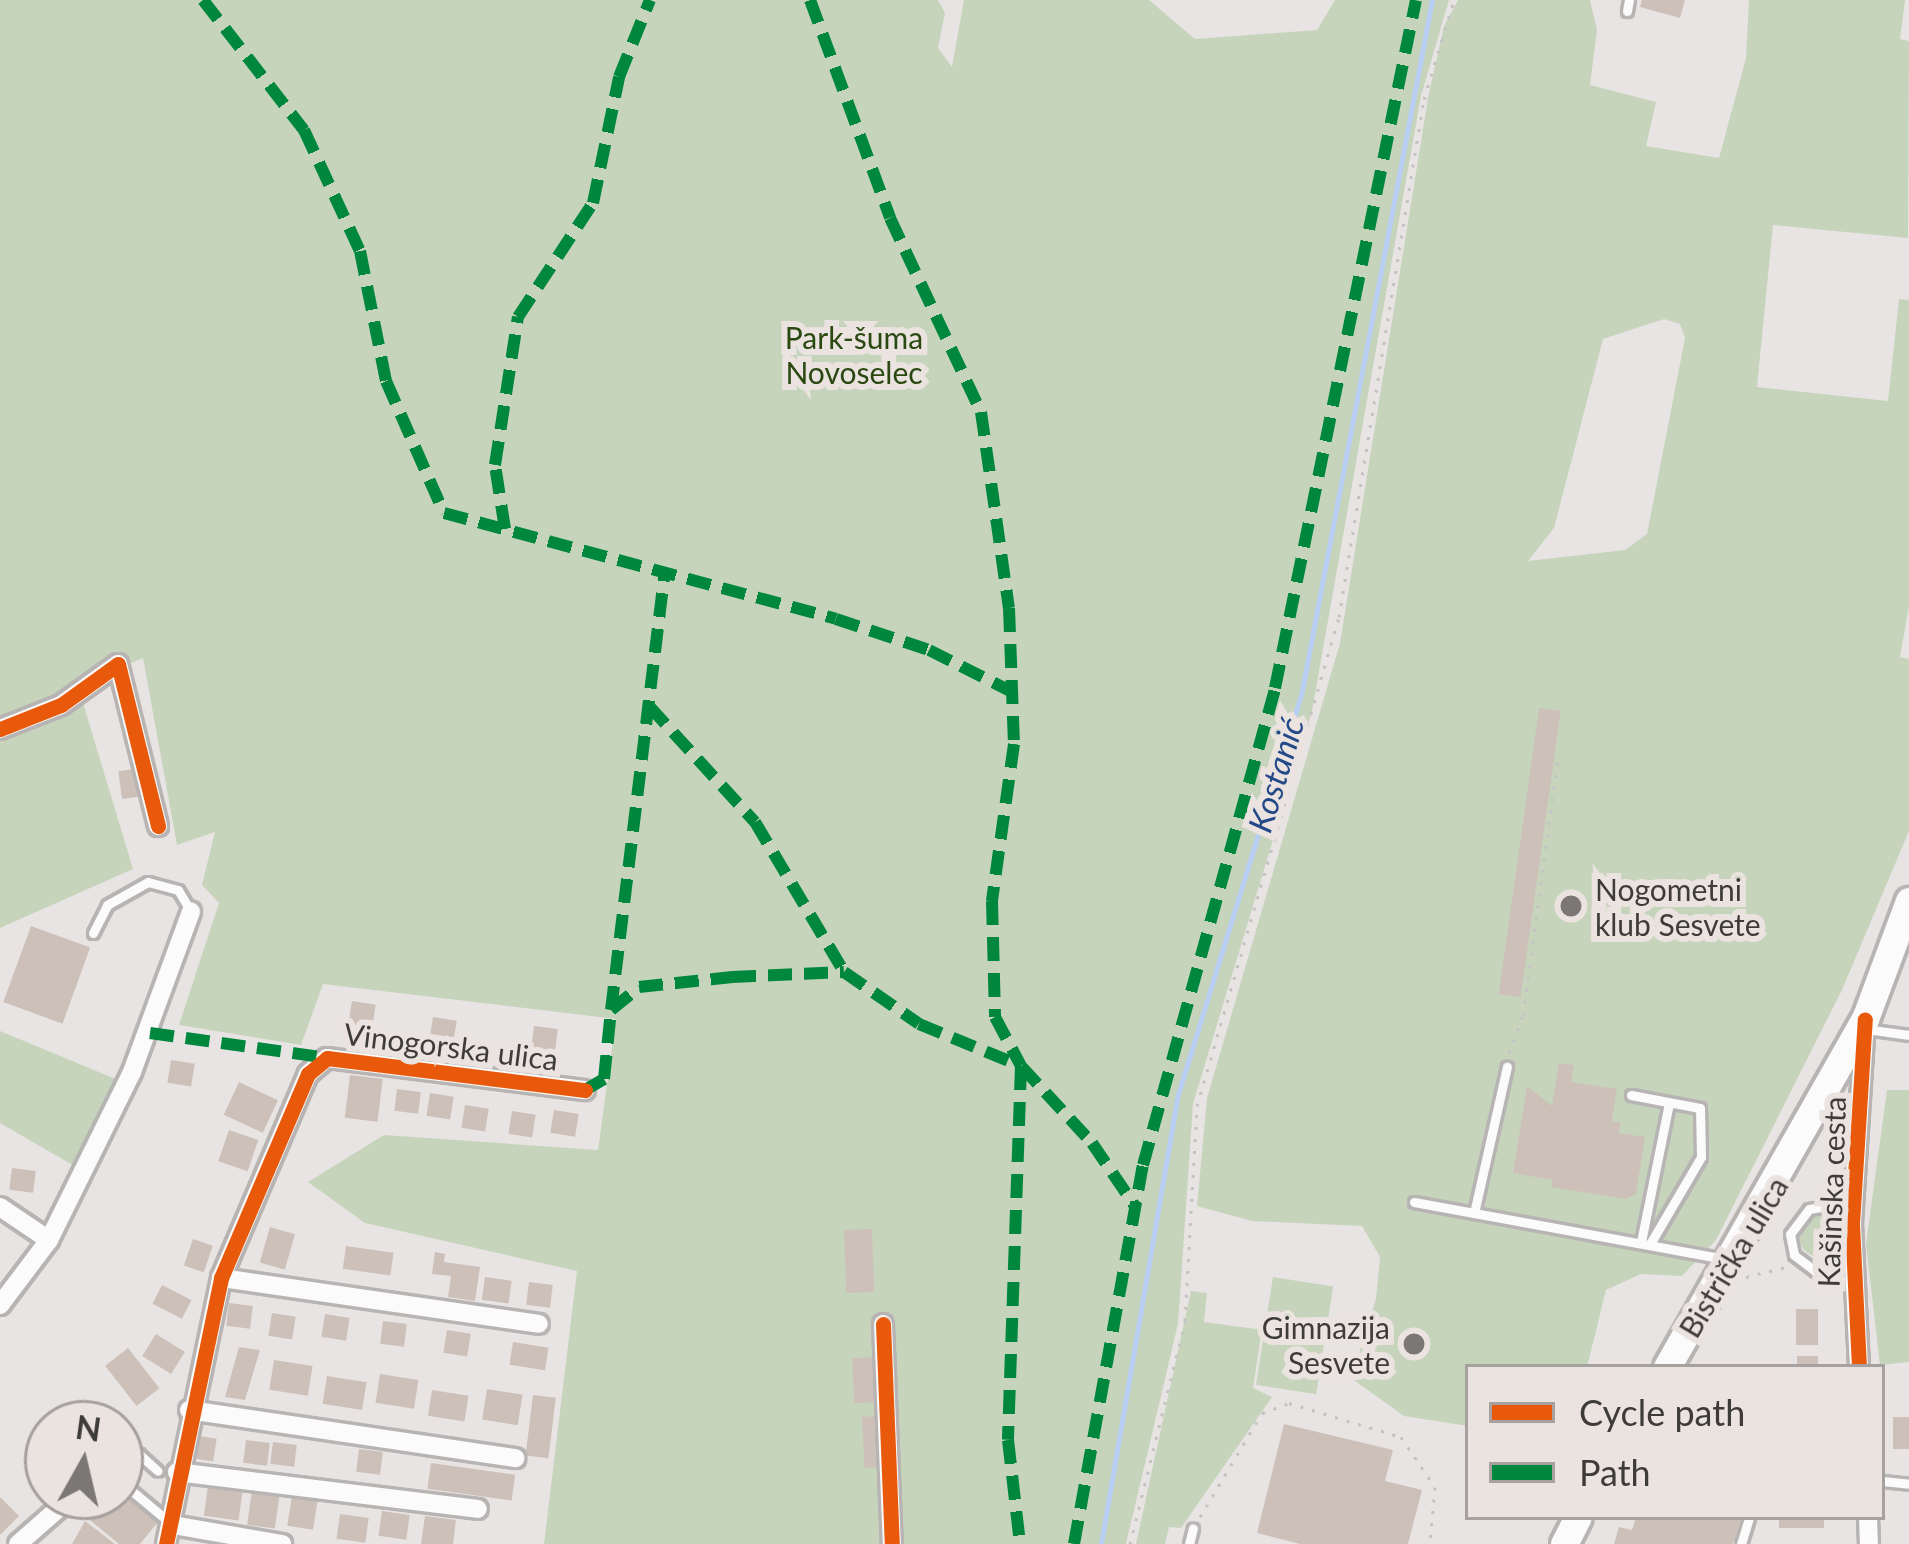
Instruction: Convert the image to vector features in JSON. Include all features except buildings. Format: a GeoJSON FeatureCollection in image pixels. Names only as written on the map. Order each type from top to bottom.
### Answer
{"type":"FeatureCollection","features":[{"type":"Feature","properties":{"kind":"main road","name":"Kašinska cesta"},"geometry":{"type":"LineString","coordinates":[[1865,1024],[1909,901]]}},
{"type":"Feature","properties":{"kind":"main road","name":"Bistrička ulica"},"geometry":{"type":"LineString","coordinates":[[1669,1364],[1734,1270],[1865,1024]]}},
{"type":"Feature","properties":{"kind":"street"},"geometry":{"type":"LineString","coordinates":[[0,729],[61,705],[118,664],[158,826]]}},
{"type":"Feature","properties":{"kind":"street"},"geometry":{"type":"LineString","coordinates":[[1,1303],[49,1240],[150,1033],[191,912]]}},
{"type":"Feature","properties":{"kind":"street","name":"Kašinska cesta"},"geometry":{"type":"LineString","coordinates":[[1859,1364],[1852,1222],[1865,1024]]}},
{"type":"Feature","properties":{"kind":"street","name":"Vinogorska ulica"},"geometry":{"type":"LineString","coordinates":[[170,1535],[167,1472],[190,1410],[220,1278],[308,1074],[327,1058],[585,1090]]}},
{"type":"Feature","properties":{"kind":"street"},"geometry":{"type":"LineString","coordinates":[[0,1207],[49,1240]]}},
{"type":"Feature","properties":{"kind":"street"},"geometry":{"type":"LineString","coordinates":[[220,1278],[539,1324]]}},
{"type":"Feature","properties":{"kind":"street"},"geometry":{"type":"LineString","coordinates":[[883,1324],[892,1544]]}},
{"type":"Feature","properties":{"kind":"street"},"geometry":{"type":"LineString","coordinates":[[190,1410],[515,1458]]}},
{"type":"Feature","properties":{"kind":"street"},"geometry":{"type":"LineString","coordinates":[[167,1472],[478,1509]]}},
{"type":"Feature","properties":{"kind":"street"},"geometry":{"type":"LineString","coordinates":[[18,1544],[45,1520]]}},
{"type":"Feature","properties":{"kind":"street"},"geometry":{"type":"LineString","coordinates":[[170,1535],[282,1544]]}},
{"type":"Feature","properties":{"kind":"lane"},"geometry":{"type":"LineString","coordinates":[[93,933],[107,905],[148,882],[178,890],[191,912]]}},
{"type":"Feature","properties":{"kind":"lane"},"geometry":{"type":"LineString","coordinates":[[1865,1024],[1909,1034]]}},
{"type":"Feature","properties":{"kind":"lane"},"geometry":{"type":"LineString","coordinates":[[1474,1213],[1507,1067]]}},
{"type":"Feature","properties":{"kind":"lane"},"geometry":{"type":"LineString","coordinates":[[1631,1095],[1700,1108],[1701,1157],[1670,1213],[1646,1243]]}},
{"type":"Feature","properties":{"kind":"lane"},"geometry":{"type":"LineString","coordinates":[[1646,1243],[1648,1204],[1669,1102]]}},
{"type":"Feature","properties":{"kind":"lane"},"geometry":{"type":"LineString","coordinates":[[1414,1202],[1646,1243],[1734,1270]]}},
{"type":"Feature","properties":{"kind":"lane"},"geometry":{"type":"LineString","coordinates":[[1648,1204],[1670,1213]]}},
{"type":"Feature","properties":{"kind":"lane"},"geometry":{"type":"LineString","coordinates":[[1852,1222],[1826,1206],[1809,1209],[1790,1234],[1803,1264],[1815,1271],[1852,1262]]}},
{"type":"Feature","properties":{"kind":"lane"},"geometry":{"type":"LineString","coordinates":[[144,1457],[167,1472]]}},
{"type":"Feature","properties":{"kind":"lane"},"geometry":{"type":"LineString","coordinates":[[144,1505],[170,1535]]}},
{"type":"Feature","properties":{"kind":"lane"},"geometry":{"type":"LineString","coordinates":[[1189,1544],[1193,1528]]}},
{"type":"Feature","properties":{"kind":"path"},"geometry":{"type":"LineString","coordinates":[[1130,1544],[1185,1321],[1197,1106],[1331,650],[1424,99],[1454,0]]}},
{"type":"Feature","properties":{"kind":"path"},"geometry":{"type":"LineString","coordinates":[[1507,1067],[1512,1029],[1523,1015],[1558,757]]}},
{"type":"Feature","properties":{"kind":"path"},"geometry":{"type":"LineString","coordinates":[[1734,1270],[1803,1264]]}},
{"type":"Feature","properties":{"kind":"path"},"geometry":{"type":"LineString","coordinates":[[1193,1528],[1262,1413],[1289,1403],[1385,1427],[1412,1447],[1436,1486],[1430,1544]]}},
{"type":"Feature","properties":{"kind":"green space","name":"Park-šuma Novoselec"},"geometry":{"type":"Polygon","coordinates":[[[0,0],[938,0],[945,13],[938,48],[952,67],[964,0],[1149,0],[1195,39],[1317,30],[1335,0],[1449,0],[1421,96],[1312,711],[1193,1104],[1178,1324],[1126,1544],[544,1544],[577,1271],[365,1223],[308,1182],[384,1135],[598,1150],[616,1019],[323,984],[301,1045],[179,1025],[219,903],[202,885],[215,832],[177,845],[143,658],[78,686],[133,869],[0,928],[0,0]]]}},
{"type":"Feature","properties":{"kind":"green space"},"geometry":{"type":"Polygon","coordinates":[[[1458,0],[1590,0],[1597,30],[1590,85],[1656,102],[1646,146],[1719,158],[1746,58],[1749,0],[1905,0],[1900,39],[1909,41],[1908,238],[1773,225],[1757,387],[1888,401],[1899,299],[1909,300],[1909,606],[1900,657],[1909,659],[1909,831],[1842,990],[1716,1240],[1682,1276],[1641,1274],[1606,1290],[1588,1364],[1465,1364],[1465,1426],[1404,1416],[1351,1378],[1376,1299],[1380,1257],[1362,1226],[1252,1221],[1197,1206],[1207,1098],[1340,643],[1428,98],[1444,26],[1458,0]],[[1664,319],[1603,339],[1554,528],[1528,561],[1625,550],[1647,534],[1685,338],[1680,324],[1664,319]]]}},
{"type":"Feature","properties":{"kind":"green space"},"geometry":{"type":"Polygon","coordinates":[[[0,1031],[118,1080],[76,1167],[0,1123],[0,1031]]]}},
{"type":"Feature","properties":{"kind":"green space"},"geometry":{"type":"Polygon","coordinates":[[[1856,1065],[1686,1364],[1675,1364],[1849,1069],[1856,1065]]]}},
{"type":"Feature","properties":{"kind":"green space"},"geometry":{"type":"Polygon","coordinates":[[[1887,1090],[1909,1090],[1909,1362],[1880,1364],[1866,1244],[1887,1090]]]}},
{"type":"Feature","properties":{"kind":"green space"},"geometry":{"type":"Polygon","coordinates":[[[1820,1215],[1835,1221],[1841,1236],[1835,1251],[1820,1257],[1805,1251],[1799,1236],[1805,1221],[1820,1215]]]}},
{"type":"Feature","properties":{"kind":"green space"},"geometry":{"type":"Polygon","coordinates":[[[1273,1277],[1333,1287],[1316,1394],[1256,1385],[1273,1277]]]}},
{"type":"Feature","properties":{"kind":"green space"},"geometry":{"type":"Polygon","coordinates":[[[1191,1291],[1207,1293],[1204,1322],[1256,1329],[1263,1322],[1253,1388],[1272,1397],[1181,1528],[1169,1527],[1165,1544],[1136,1544],[1191,1291]]]}},
{"type":"Feature","properties":{"kind":"waterway","name":"Kostanić"},"geometry":{"type":"LineString","coordinates":[[1101,1544],[1177,1098],[1301,696],[1432,0]]}},
{"type":"Feature","properties":{"kind":"marked path"},"geometry":{"type":"LineString","coordinates":[[203,0],[304,130],[360,251],[386,381],[444,513],[836,619],[929,650],[1012,692]]}},
{"type":"Feature","properties":{"kind":"marked path"},"geometry":{"type":"LineString","coordinates":[[505,529],[495,465],[518,317],[593,203],[619,77],[650,0]]}},
{"type":"Feature","properties":{"kind":"marked path"},"geometry":{"type":"LineString","coordinates":[[810,0],[890,218],[981,412],[1009,608],[1014,744],[992,901],[995,1017],[1021,1066],[1092,1143],[1135,1206]]}},
{"type":"Feature","properties":{"kind":"marked path"},"geometry":{"type":"LineString","coordinates":[[1074,1544],[1143,1165],[1275,688],[1416,0]]}},
{"type":"Feature","properties":{"kind":"marked path"},"geometry":{"type":"LineString","coordinates":[[611,1010],[665,572]]}},
{"type":"Feature","properties":{"kind":"marked path"},"geometry":{"type":"LineString","coordinates":[[649,706],[755,822],[844,972]]}},
{"type":"Feature","properties":{"kind":"marked path"},"geometry":{"type":"LineString","coordinates":[[585,1090],[604,1079],[611,1010],[639,987],[732,977],[844,972],[919,1024],[1021,1066],[1008,1440],[1020,1544]]}},
{"type":"Feature","properties":{"kind":"marked path"},"geometry":{"type":"LineString","coordinates":[[150,1033],[327,1058]]}},
{"type":"Feature","properties":{"kind":"cycle path"},"geometry":{"type":"LineString","coordinates":[[0,729],[61,705],[118,664],[158,826]]}},
{"type":"Feature","properties":{"kind":"cycle path"},"geometry":{"type":"LineString","coordinates":[[1859,1364],[1852,1223],[1865,1019]]}},
{"type":"Feature","properties":{"kind":"cycle path"},"geometry":{"type":"LineString","coordinates":[[166,1544],[221,1278],[308,1074],[327,1058],[585,1090]]}},
{"type":"Feature","properties":{"kind":"cycle path"},"geometry":{"type":"LineString","coordinates":[[883,1324],[892,1544]]}},
{"type":"Feature","properties":{"kind":"place","name":"Nogometni klub Sesvete"},"geometry":{"type":"Point","coordinates":[1571,906]}},
{"type":"Feature","properties":{"kind":"place","name":"Gimnazija Sesvete"},"geometry":{"type":"Point","coordinates":[1414,1344]}}]}
